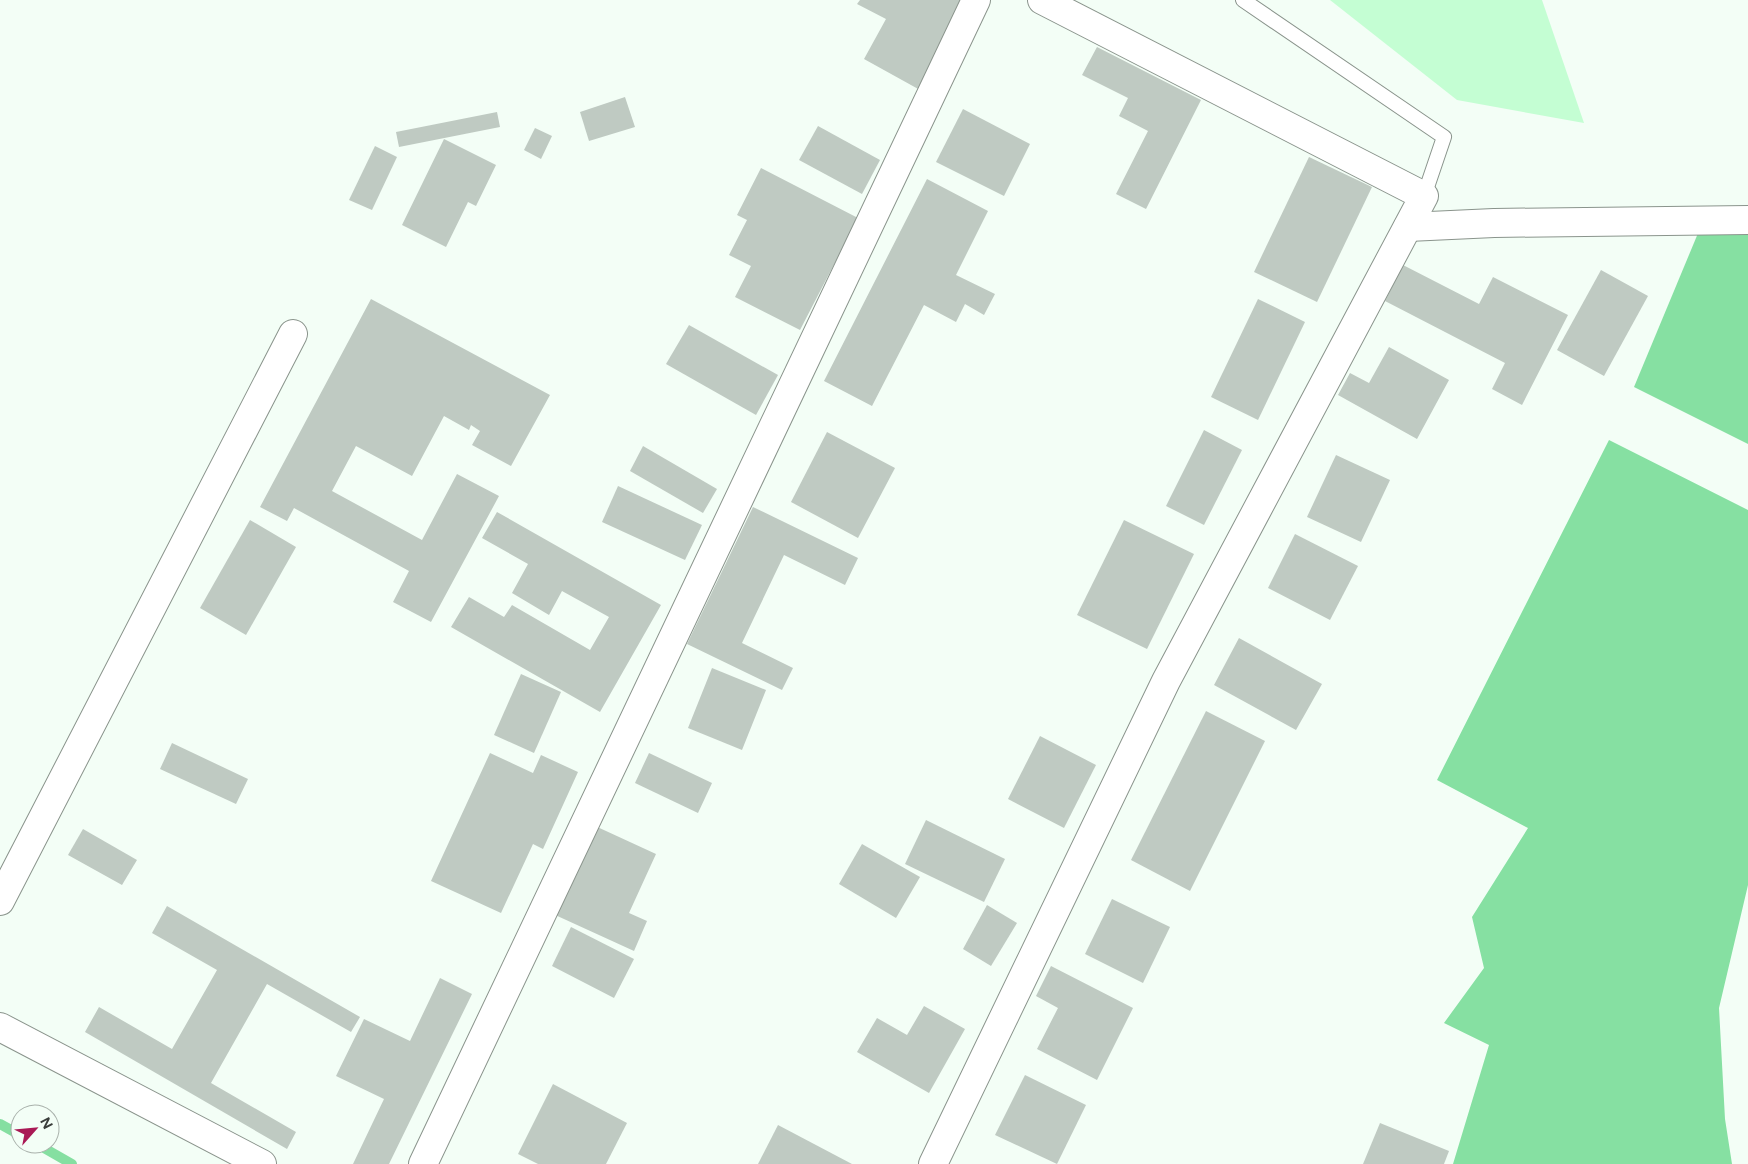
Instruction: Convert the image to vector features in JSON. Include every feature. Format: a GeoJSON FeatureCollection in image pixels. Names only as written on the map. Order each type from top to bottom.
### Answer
{"type":"FeatureCollection","features":[{"type":"Feature","properties":{"kind":"street"},"geometry":{"type":"LineString","coordinates":[[423,1164],[976,0]]}},
{"type":"Feature","properties":{"kind":"street"},"geometry":{"type":"LineString","coordinates":[[933,1164],[1166,681],[1424,196],[1042,0]]}},
{"type":"Feature","properties":{"kind":"street"},"geometry":{"type":"LineString","coordinates":[[1408,227],[1494,223],[1748,220]]}},
{"type":"Feature","properties":{"kind":"street"},"geometry":{"type":"LineString","coordinates":[[0,901],[293,334]]}},
{"type":"Feature","properties":{"kind":"street"},"geometry":{"type":"LineString","coordinates":[[0,1027],[262,1164]]}},
{"type":"Feature","properties":{"kind":"lane"},"geometry":{"type":"LineString","coordinates":[[1243,0],[1444,137],[1424,196]]}},
{"type":"Feature","properties":{"kind":"green space"},"geometry":{"type":"Polygon","coordinates":[[[1330,0],[1542,0],[1584,123],[1457,100],[1330,0]]]}},
{"type":"Feature","properties":{"kind":"green space"},"geometry":{"type":"Polygon","coordinates":[[[1706,214],[1748,214],[1748,444],[1634,387],[1706,214]]]}},
{"type":"Feature","properties":{"kind":"green space"},"geometry":{"type":"Polygon","coordinates":[[[1609,440],[1748,510],[1748,885],[1719,1008],[1725,1119],[1732,1164],[1453,1164],[1489,1045],[1444,1023],[1484,968],[1472,917],[1528,828],[1437,780],[1609,440]]]}},
{"type":"Feature","properties":{"kind":"building"},"geometry":{"type":"Polygon","coordinates":[[[860,0],[968,0],[920,90],[864,59],[886,19],[857,4],[860,0]]]}},
{"type":"Feature","properties":{"kind":"building"},"geometry":{"type":"Polygon","coordinates":[[[1097,47],[1201,100],[1146,209],[1116,194],[1148,131],[1119,116],[1128,98],[1082,75],[1097,47]]]}},
{"type":"Feature","properties":{"kind":"building"},"geometry":{"type":"Polygon","coordinates":[[[625,97],[635,127],[589,141],[580,112],[625,97]]]}},
{"type":"Feature","properties":{"kind":"building"},"geometry":{"type":"Polygon","coordinates":[[[963,109],[1030,144],[1004,196],[936,162],[963,109]]]}},
{"type":"Feature","properties":{"kind":"building"},"geometry":{"type":"Polygon","coordinates":[[[497,112],[500,127],[399,147],[396,132],[497,112]]]}},
{"type":"Feature","properties":{"kind":"building"},"geometry":{"type":"Polygon","coordinates":[[[818,126],[880,160],[862,194],[799,160],[818,126]]]}},
{"type":"Feature","properties":{"kind":"building"},"geometry":{"type":"Polygon","coordinates":[[[535,128],[552,136],[541,159],[524,150],[535,128]]]}},
{"type":"Feature","properties":{"kind":"building"},"geometry":{"type":"Polygon","coordinates":[[[444,139],[496,165],[476,206],[468,202],[446,247],[402,225],[444,139]]]}},
{"type":"Feature","properties":{"kind":"building"},"geometry":{"type":"Polygon","coordinates":[[[375,146],[397,157],[372,210],[349,200],[375,146]]]}},
{"type":"Feature","properties":{"kind":"building"},"geometry":{"type":"Polygon","coordinates":[[[1309,157],[1372,187],[1317,302],[1254,272],[1309,157]]]}},
{"type":"Feature","properties":{"kind":"building"},"geometry":{"type":"Polygon","coordinates":[[[761,168],[858,218],[800,330],[735,297],[751,266],[729,255],[747,220],[737,215],[761,168]]]}},
{"type":"Feature","properties":{"kind":"building"},"geometry":{"type":"Polygon","coordinates":[[[927,179],[988,211],[956,275],[995,294],[984,315],[965,304],[956,322],[924,305],[872,406],[824,381],[927,179]]]}},
{"type":"Feature","properties":{"kind":"building"},"geometry":{"type":"Polygon","coordinates":[[[1403,265],[1479,304],[1493,277],[1568,315],[1522,405],[1492,389],[1505,363],[1385,301],[1403,265]]]}},
{"type":"Feature","properties":{"kind":"building"},"geometry":{"type":"Polygon","coordinates":[[[1601,270],[1648,296],[1604,376],[1557,350],[1601,270]]]}},
{"type":"Feature","properties":{"kind":"building"},"geometry":{"type":"Polygon","coordinates":[[[371,299],[550,395],[511,466],[472,445],[480,431],[471,425],[469,430],[444,416],[412,476],[356,446],[332,491],[422,540],[457,474],[499,496],[431,622],[393,602],[409,571],[294,508],[287,521],[260,507],[371,299]]]}},
{"type":"Feature","properties":{"kind":"building"},"geometry":{"type":"Polygon","coordinates":[[[1258,299],[1305,322],[1258,420],[1211,397],[1258,299]]]}},
{"type":"Feature","properties":{"kind":"building"},"geometry":{"type":"Polygon","coordinates":[[[689,325],[778,375],[756,415],[666,364],[689,325]]]}},
{"type":"Feature","properties":{"kind":"building"},"geometry":{"type":"Polygon","coordinates":[[[1389,347],[1449,380],[1417,439],[1338,395],[1350,373],[1369,383],[1389,347]]]}},
{"type":"Feature","properties":{"kind":"building"},"geometry":{"type":"Polygon","coordinates":[[[1204,430],[1242,450],[1204,525],[1166,506],[1204,430]]]}},
{"type":"Feature","properties":{"kind":"building"},"geometry":{"type":"Polygon","coordinates":[[[827,432],[895,468],[858,538],[791,502],[827,432]]]}},
{"type":"Feature","properties":{"kind":"building"},"geometry":{"type":"Polygon","coordinates":[[[643,446],[717,489],[703,513],[630,471],[643,446]]]}},
{"type":"Feature","properties":{"kind":"building"},"geometry":{"type":"Polygon","coordinates":[[[1336,455],[1390,480],[1361,542],[1307,517],[1336,455]]]}},
{"type":"Feature","properties":{"kind":"building"},"geometry":{"type":"Polygon","coordinates":[[[618,486],[702,525],[685,560],[602,522],[618,486]]]}},
{"type":"Feature","properties":{"kind":"building"},"geometry":{"type":"Polygon","coordinates":[[[753,507],[858,558],[845,585],[784,555],[742,643],[793,668],[782,690],[687,644],[753,507]]]}},
{"type":"Feature","properties":{"kind":"building"},"geometry":{"type":"Polygon","coordinates":[[[497,512],[661,605],[600,712],[451,627],[469,597],[504,617],[512,605],[590,650],[609,617],[562,591],[549,615],[512,593],[528,564],[482,538],[497,512]]]}},
{"type":"Feature","properties":{"kind":"building"},"geometry":{"type":"Polygon","coordinates":[[[250,520],[296,547],[246,635],[200,608],[250,520]]]}},
{"type":"Feature","properties":{"kind":"building"},"geometry":{"type":"Polygon","coordinates":[[[1124,520],[1194,554],[1147,649],[1077,615],[1124,520]]]}},
{"type":"Feature","properties":{"kind":"building"},"geometry":{"type":"Polygon","coordinates":[[[1295,534],[1358,566],[1330,620],[1268,588],[1295,534]]]}},
{"type":"Feature","properties":{"kind":"building"},"geometry":{"type":"Polygon","coordinates":[[[1239,638],[1322,684],[1296,730],[1214,685],[1239,638]]]}},
{"type":"Feature","properties":{"kind":"building"},"geometry":{"type":"Polygon","coordinates":[[[712,668],[766,690],[742,750],[688,728],[712,668]]]}},
{"type":"Feature","properties":{"kind":"building"},"geometry":{"type":"Polygon","coordinates":[[[521,674],[561,692],[534,753],[494,735],[521,674]]]}},
{"type":"Feature","properties":{"kind":"building"},"geometry":{"type":"Polygon","coordinates":[[[1206,711],[1265,741],[1190,891],[1131,860],[1206,711]]]}},
{"type":"Feature","properties":{"kind":"building"},"geometry":{"type":"Polygon","coordinates":[[[1040,736],[1096,765],[1064,828],[1008,799],[1040,736]]]}},
{"type":"Feature","properties":{"kind":"building"},"geometry":{"type":"Polygon","coordinates":[[[172,743],[248,779],[236,804],[160,769],[172,743]]]}},
{"type":"Feature","properties":{"kind":"building"},"geometry":{"type":"Polygon","coordinates":[[[490,753],[533,773],[541,755],[578,772],[543,849],[533,844],[501,913],[431,881],[490,753]]]}},
{"type":"Feature","properties":{"kind":"building"},"geometry":{"type":"Polygon","coordinates":[[[649,753],[712,783],[698,813],[635,783],[649,753]]]}},
{"type":"Feature","properties":{"kind":"building"},"geometry":{"type":"Polygon","coordinates":[[[926,820],[1005,859],[984,902],[905,864],[926,820]]]}},
{"type":"Feature","properties":{"kind":"building"},"geometry":{"type":"Polygon","coordinates":[[[593,825],[656,854],[629,913],[647,921],[634,951],[553,914],[593,825]]]}},
{"type":"Feature","properties":{"kind":"building"},"geometry":{"type":"Polygon","coordinates":[[[83,829],[137,860],[122,885],[68,855],[83,829]]]}},
{"type":"Feature","properties":{"kind":"building"},"geometry":{"type":"Polygon","coordinates":[[[862,844],[920,877],[896,918],[839,884],[862,844]]]}},
{"type":"Feature","properties":{"kind":"building"},"geometry":{"type":"Polygon","coordinates":[[[1112,899],[1170,927],[1143,983],[1085,954],[1112,899]]]}},
{"type":"Feature","properties":{"kind":"building"},"geometry":{"type":"Polygon","coordinates":[[[987,905],[1017,923],[991,966],[963,949],[987,905]]]}},
{"type":"Feature","properties":{"kind":"building"},"geometry":{"type":"Polygon","coordinates":[[[167,906],[360,1017],[351,1032],[267,984],[211,1083],[296,1132],[287,1149],[85,1032],[99,1007],[172,1049],[217,970],[152,933],[167,906]]]}},
{"type":"Feature","properties":{"kind":"building"},"geometry":{"type":"Polygon","coordinates":[[[571,927],[634,959],[614,998],[552,966],[571,927]]]}},
{"type":"Feature","properties":{"kind":"building"},"geometry":{"type":"Polygon","coordinates":[[[1051,966],[1133,1008],[1097,1080],[1037,1049],[1058,1008],[1036,996],[1051,966]]]}},
{"type":"Feature","properties":{"kind":"building"},"geometry":{"type":"Polygon","coordinates":[[[440,978],[472,994],[389,1164],[353,1164],[384,1099],[336,1076],[364,1019],[410,1041],[440,978]]]}},
{"type":"Feature","properties":{"kind":"building"},"geometry":{"type":"Polygon","coordinates":[[[924,1006],[965,1029],[929,1093],[857,1052],[877,1018],[907,1035],[924,1006]]]}},
{"type":"Feature","properties":{"kind":"building"},"geometry":{"type":"Polygon","coordinates":[[[1025,1075],[1086,1105],[1057,1164],[995,1135],[1025,1075]]]}},
{"type":"Feature","properties":{"kind":"building"},"geometry":{"type":"Polygon","coordinates":[[[553,1084],[627,1123],[606,1164],[538,1164],[518,1154],[553,1084]]]}},
{"type":"Feature","properties":{"kind":"building"},"geometry":{"type":"Polygon","coordinates":[[[1380,1123],[1449,1151],[1444,1164],[1363,1164],[1380,1123]]]}},
{"type":"Feature","properties":{"kind":"building"},"geometry":{"type":"Polygon","coordinates":[[[778,1125],[852,1164],[758,1164],[778,1125]]]}},
{"type":"Feature","properties":{"kind":"waterway"},"geometry":{"type":"LineString","coordinates":[[0,1124],[10,1130]]}},
{"type":"Feature","properties":{"kind":"waterway"},"geometry":{"type":"LineString","coordinates":[[54,1154],[72,1164]]}}]}
